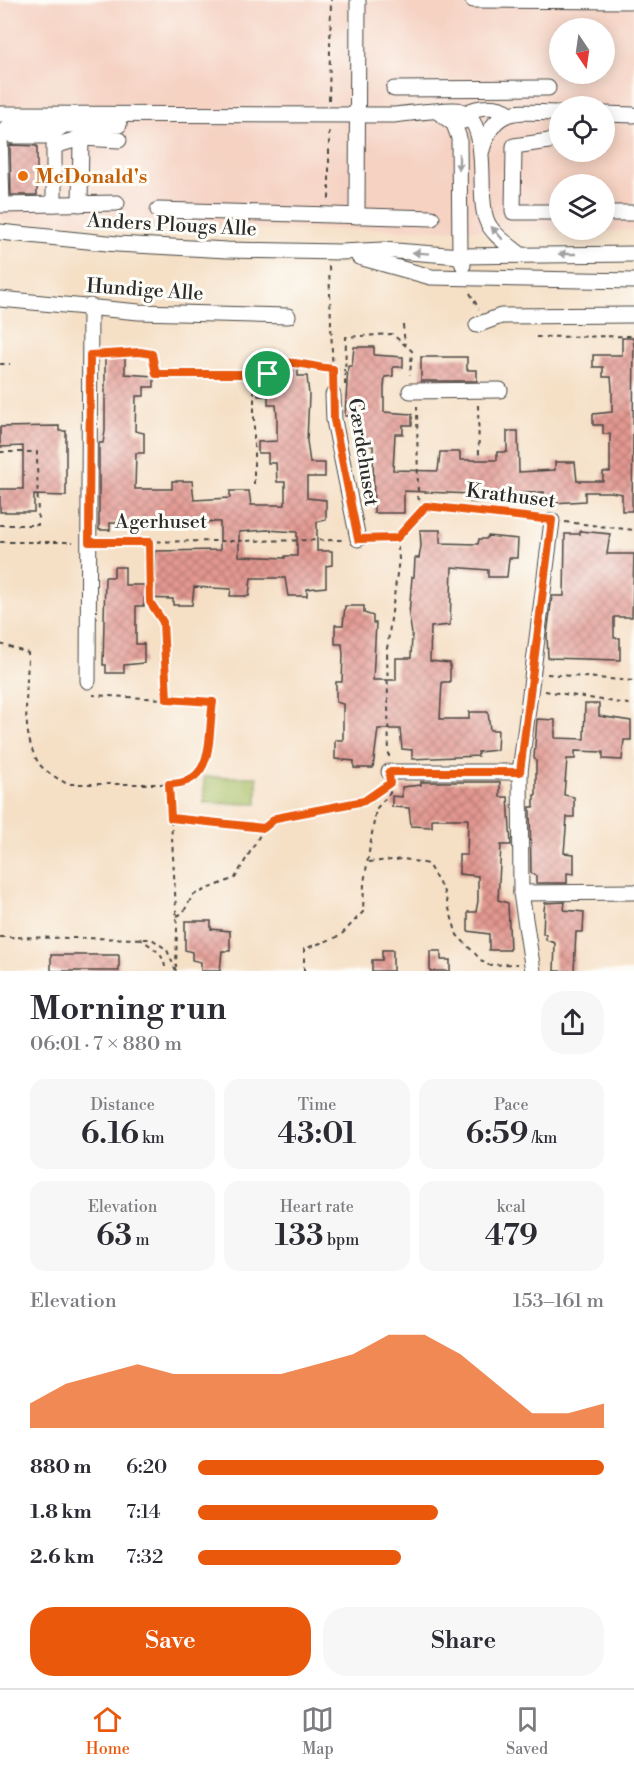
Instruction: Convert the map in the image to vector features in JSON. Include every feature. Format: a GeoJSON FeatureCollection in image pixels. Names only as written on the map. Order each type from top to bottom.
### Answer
{"type":"FeatureCollection","features":[{"type":"Feature","properties":{"kind":"street"},"geometry":{"type":"LineString","coordinates":[[357,216],[358,0]]}},
{"type":"Feature","properties":{"kind":"street"},"geometry":{"type":"LineString","coordinates":[[473,0],[634,1]]}},
{"type":"Feature","properties":{"kind":"street"},"geometry":{"type":"LineString","coordinates":[[394,89],[549,88]]}},
{"type":"Feature","properties":{"kind":"street"},"geometry":{"type":"LineString","coordinates":[[0,114],[357,115],[438,112],[455,108],[466,113],[474,123],[482,151],[483,205],[487,222],[499,238],[521,255]]}},
{"type":"Feature","properties":{"kind":"street"},"geometry":{"type":"LineString","coordinates":[[465,277],[460,256],[459,138],[466,113],[475,108],[502,108],[509,113]]}},
{"type":"Feature","properties":{"kind":"street"},"geometry":{"type":"LineString","coordinates":[[438,112],[454,124],[459,138]]}},
{"type":"Feature","properties":{"kind":"street"},"geometry":{"type":"LineString","coordinates":[[482,151],[491,125],[509,113],[549,113]]}},
{"type":"Feature","properties":{"kind":"street"},"geometry":{"type":"LineString","coordinates":[[615,114],[634,115]]}},
{"type":"Feature","properties":{"kind":"street"},"geometry":{"type":"LineString","coordinates":[[50,204],[54,146],[81,138],[119,133],[64,125],[18,125],[7,128],[0,135],[2,205],[117,203]]}},
{"type":"Feature","properties":{"kind":"street"},"geometry":{"type":"LineString","coordinates":[[80,204],[81,138]]}},
{"type":"Feature","properties":{"kind":"street"},"geometry":{"type":"LineString","coordinates":[[549,141],[514,146],[513,212],[549,212]]}},
{"type":"Feature","properties":{"kind":"street"},"geometry":{"type":"LineString","coordinates":[[158,210],[432,218]]}},
{"type":"Feature","properties":{"kind":"street"},"geometry":{"type":"LineString","coordinates":[[615,213],[634,213]]}},
{"type":"Feature","properties":{"kind":"street","name":"Anders Plougs Alle"},"geometry":{"type":"LineString","coordinates":[[0,232],[117,244],[227,250],[341,252],[383,250],[460,256],[634,254]]}},
{"type":"Feature","properties":{"kind":"street","name":"Anders Plougs Alle"},"geometry":{"type":"LineString","coordinates":[[341,252],[431,277],[634,281]]}},
{"type":"Feature","properties":{"kind":"street","name":"Hundige Alle"},"geometry":{"type":"LineString","coordinates":[[0,299],[140,312],[288,316]]}},
{"type":"Feature","properties":{"kind":"street","name":"Agerhuset"},"geometry":{"type":"LineString","coordinates":[[89,542],[90,306]]}},
{"type":"Feature","properties":{"kind":"street"},"geometry":{"type":"LineString","coordinates":[[481,324],[501,316],[634,315]]}},
{"type":"Feature","properties":{"kind":"street"},"geometry":{"type":"LineString","coordinates":[[410,391],[500,390]]}},
{"type":"Feature","properties":{"kind":"street","name":"Gærdehuset"},"geometry":{"type":"LineString","coordinates":[[338,392],[334,420],[358,539]]}},
{"type":"Feature","properties":{"kind":"street"},"geometry":{"type":"LineString","coordinates":[[533,967],[521,892],[520,772],[552,520]]}},
{"type":"Feature","properties":{"kind":"street"},"geometry":{"type":"LineString","coordinates":[[88,681],[89,542]]}},
{"type":"Feature","properties":{"kind":"street"},"geometry":{"type":"LineString","coordinates":[[389,772],[520,772]]}},
{"type":"Feature","properties":{"kind":"street"},"geometry":{"type":"LineString","coordinates":[[521,892],[634,892]]}},
{"type":"Feature","properties":{"kind":"path"},"geometry":{"type":"LineString","coordinates":[[329,100],[331,0]]}},
{"type":"Feature","properties":{"kind":"path"},"geometry":{"type":"LineString","coordinates":[[329,124],[329,199]]}},
{"type":"Feature","properties":{"kind":"path","name":"Gærdehuset"},"geometry":{"type":"LineString","coordinates":[[329,263],[333,369],[338,392]]}},
{"type":"Feature","properties":{"kind":"path"},"geometry":{"type":"LineString","coordinates":[[465,277],[481,324]]}},
{"type":"Feature","properties":{"kind":"path"},"geometry":{"type":"LineString","coordinates":[[403,325],[405,345]]}},
{"type":"Feature","properties":{"kind":"path"},"geometry":{"type":"LineString","coordinates":[[338,392],[345,369],[346,337],[392,334],[412,351],[410,400],[417,404],[418,498],[426,506],[397,538],[399,559],[387,649],[389,772]]}},
{"type":"Feature","properties":{"kind":"path"},"geometry":{"type":"LineString","coordinates":[[536,336],[634,336]]}},
{"type":"Feature","properties":{"kind":"path"},"geometry":{"type":"LineString","coordinates":[[90,355],[152,354],[156,374],[268,374],[270,367],[287,363],[345,369]]}},
{"type":"Feature","properties":{"kind":"path"},"geometry":{"type":"LineString","coordinates":[[0,364],[10,364]]}},
{"type":"Feature","properties":{"kind":"path"},"geometry":{"type":"LineString","coordinates":[[254,374],[254,484]]}},
{"type":"Feature","properties":{"kind":"path"},"geometry":{"type":"LineString","coordinates":[[478,401],[479,456]]}},
{"type":"Feature","properties":{"kind":"path"},"geometry":{"type":"LineString","coordinates":[[0,452],[38,452],[38,525],[0,525]]}},
{"type":"Feature","properties":{"kind":"path","name":"Krathuset"},"geometry":{"type":"LineString","coordinates":[[426,506],[634,530]]}},
{"type":"Feature","properties":{"kind":"path","name":"Agerhuset"},"geometry":{"type":"LineString","coordinates":[[89,542],[397,538]]}},
{"type":"Feature","properties":{"kind":"path"},"geometry":{"type":"LineString","coordinates":[[0,542],[89,542]]}},
{"type":"Feature","properties":{"kind":"path"},"geometry":{"type":"LineString","coordinates":[[149,542],[150,602],[163,622],[167,699]]}},
{"type":"Feature","properties":{"kind":"path"},"geometry":{"type":"LineString","coordinates":[[0,644],[28,653],[27,714],[32,746],[41,765],[67,784],[182,784],[201,772],[211,741],[209,723],[213,702],[89,694],[88,681]]}},
{"type":"Feature","properties":{"kind":"path"},"geometry":{"type":"LineString","coordinates":[[533,672],[634,681]]}},
{"type":"Feature","properties":{"kind":"path"},"geometry":{"type":"LineString","coordinates":[[531,689],[634,705]]}},
{"type":"Feature","properties":{"kind":"path"},"geometry":{"type":"LineString","coordinates":[[177,916],[183,913],[193,895],[235,878],[264,828],[276,818],[364,801],[390,783],[390,793],[376,809],[363,912],[340,936],[304,949],[304,971]]}},
{"type":"Feature","properties":{"kind":"path"},"geometry":{"type":"LineString","coordinates":[[169,784],[177,916],[176,969]]}},
{"type":"Feature","properties":{"kind":"path"},"geometry":{"type":"LineString","coordinates":[[171,818],[264,828]]}},
{"type":"Feature","properties":{"kind":"path"},"geometry":{"type":"LineString","coordinates":[[369,862],[404,859],[428,864],[444,892],[457,935],[486,965],[533,967]]}},
{"type":"Feature","properties":{"kind":"path"},"geometry":{"type":"LineString","coordinates":[[0,936],[152,939],[167,950],[176,969]]}},
{"type":"Feature","properties":{"kind":"path"},"geometry":{"type":"LineString","coordinates":[[137,937],[158,950],[166,964],[165,971]]}},
{"type":"Feature","properties":{"kind":"shaded area"},"geometry":{"type":"Polygon","coordinates":[[[0,0],[634,0],[634,231],[615,231],[615,174],[549,174],[549,230],[146,228],[4,220],[0,215],[0,0]]]}},
{"type":"Feature","properties":{"kind":"green space"},"geometry":{"type":"Polygon","coordinates":[[[204,777],[257,777],[257,804],[204,803],[204,777]]]}},
{"type":"Feature","properties":{"kind":"building"},"geometry":{"type":"Polygon","coordinates":[[[10,145],[37,146],[37,195],[11,195],[10,145]]]}},
{"type":"Feature","properties":{"kind":"building"},"geometry":{"type":"Polygon","coordinates":[[[622,338],[633,338],[634,347],[632,511],[622,511],[622,494],[611,492],[585,492],[585,501],[553,503],[545,501],[544,492],[484,495],[484,502],[470,502],[470,494],[404,491],[404,513],[374,513],[373,446],[363,444],[363,436],[358,434],[357,416],[345,416],[348,366],[352,366],[354,347],[374,347],[374,355],[403,357],[403,367],[393,367],[393,376],[385,377],[384,388],[384,412],[412,414],[412,425],[403,425],[403,434],[395,434],[393,470],[438,471],[440,452],[460,452],[460,460],[497,460],[497,452],[507,452],[507,431],[518,431],[519,472],[555,470],[555,462],[575,462],[577,481],[603,481],[603,472],[610,472],[610,434],[603,434],[603,425],[593,425],[593,414],[612,412],[612,388],[611,377],[603,377],[603,367],[593,367],[593,355],[622,355],[622,338]]]}},
{"type":"Feature","properties":{"kind":"building"},"geometry":{"type":"Polygon","coordinates":[[[105,357],[125,357],[125,374],[154,376],[154,387],[144,387],[144,396],[136,396],[135,431],[144,433],[144,453],[136,453],[135,489],[172,489],[172,481],[192,481],[194,500],[230,498],[230,491],[249,491],[251,505],[285,505],[285,482],[277,482],[276,463],[268,463],[268,453],[258,453],[258,442],[277,441],[277,417],[276,405],[268,405],[268,396],[258,396],[258,381],[287,378],[287,366],[298,366],[298,376],[307,376],[309,395],[307,441],[310,463],[325,463],[325,477],[307,477],[307,498],[326,500],[326,520],[317,522],[317,551],[332,551],[332,565],[326,566],[326,587],[307,589],[307,596],[288,596],[285,578],[251,578],[249,596],[230,596],[231,589],[194,587],[192,605],[173,605],[173,599],[144,598],[144,606],[136,606],[136,644],[144,644],[144,663],[124,665],[124,673],[106,673],[106,665],[103,665],[105,577],[114,577],[114,567],[125,567],[125,585],[153,585],[155,551],[220,550],[220,522],[136,520],[134,523],[110,523],[110,530],[99,530],[99,443],[103,443],[105,357]],[[267,530],[239,532],[239,556],[285,558],[285,556],[297,556],[297,532],[267,530]]]}},
{"type":"Feature","properties":{"kind":"building"},"geometry":{"type":"Polygon","coordinates":[[[421,357],[467,357],[467,370],[477,370],[477,381],[421,381],[421,357]]]}},
{"type":"Feature","properties":{"kind":"building"},"geometry":{"type":"Polygon","coordinates":[[[59,426],[59,431],[66,431],[66,496],[34,495],[34,512],[0,512],[0,489],[23,489],[23,446],[0,447],[0,427],[59,426]]]}},
{"type":"Feature","properties":{"kind":"building"},"geometry":{"type":"Polygon","coordinates":[[[420,530],[440,530],[440,543],[478,544],[479,539],[486,539],[488,536],[518,539],[517,558],[509,558],[507,577],[488,577],[488,570],[452,567],[450,625],[431,627],[430,661],[450,663],[450,682],[442,682],[440,719],[469,719],[469,712],[488,712],[490,730],[498,730],[497,750],[478,752],[478,756],[412,759],[412,750],[402,749],[400,729],[378,729],[373,768],[354,768],[354,761],[335,759],[335,740],[343,740],[343,704],[336,702],[336,682],[342,682],[343,655],[342,644],[335,644],[335,625],[343,625],[345,606],[364,606],[364,613],[373,616],[373,623],[376,623],[373,680],[396,680],[396,658],[411,658],[412,634],[409,615],[415,558],[419,558],[421,546],[420,530]]]}},
{"type":"Feature","properties":{"kind":"building"},"geometry":{"type":"Polygon","coordinates":[[[580,531],[610,534],[607,554],[634,554],[632,617],[614,617],[614,638],[620,638],[620,660],[548,658],[547,635],[552,596],[564,596],[565,534],[580,534],[580,531]]]}},
{"type":"Feature","properties":{"kind":"building"},"geometry":{"type":"Polygon","coordinates":[[[585,704],[599,704],[599,716],[631,721],[631,740],[624,740],[622,760],[603,759],[603,752],[575,751],[575,759],[567,759],[564,795],[574,797],[574,817],[567,817],[564,853],[574,854],[574,874],[567,873],[567,883],[536,883],[536,876],[531,873],[530,807],[534,807],[534,795],[536,795],[536,761],[534,758],[537,719],[555,720],[555,738],[584,739],[585,704]]]}},
{"type":"Feature","properties":{"kind":"building"},"geometry":{"type":"Polygon","coordinates":[[[421,782],[500,782],[500,797],[508,797],[511,845],[501,845],[498,900],[508,903],[510,950],[489,950],[489,934],[468,931],[468,912],[476,912],[478,901],[478,876],[459,874],[459,855],[467,855],[468,819],[432,819],[432,827],[411,826],[409,808],[392,807],[392,796],[402,797],[402,787],[421,785],[421,782]]]}},
{"type":"Feature","properties":{"kind":"building"},"geometry":{"type":"Polygon","coordinates":[[[565,902],[564,910],[584,912],[583,932],[576,932],[574,971],[554,971],[555,943],[546,940],[546,934],[543,934],[545,903],[565,902]]]}},
{"type":"Feature","properties":{"kind":"building"},"geometry":{"type":"Polygon","coordinates":[[[185,921],[211,921],[211,929],[230,931],[230,951],[222,951],[220,971],[201,971],[201,962],[192,960],[192,952],[185,950],[185,921]]]}},
{"type":"Feature","properties":{"kind":"building"},"geometry":{"type":"Polygon","coordinates":[[[382,950],[393,950],[393,971],[372,971],[372,960],[382,960],[382,950]]]}},
{"type":"Feature","properties":{"kind":"building"},"geometry":{"type":"Polygon","coordinates":[[[430,951],[441,951],[441,960],[450,960],[450,971],[430,971],[430,951]]]}},
{"type":"Feature","properties":{"kind":"building"},"geometry":{"type":"Polygon","coordinates":[[[51,955],[119,955],[119,971],[51,971],[51,955]]]}},
{"type":"Feature","properties":{"kind":"place","name":"McDonald's"},"geometry":{"type":"Point","coordinates":[23,176]}},
{"type":"Feature","properties":{"kind":"route"},"geometry":{"type":"LineString","coordinates":[[140,352],[152,354],[156,364],[156,374],[268,374],[270,367],[287,363],[333,369],[334,420],[358,539],[397,538],[426,506],[552,520],[520,772],[389,772],[390,783],[364,801],[276,818],[264,828],[171,818],[169,784],[182,784],[201,772],[211,741],[209,723],[213,702],[167,699],[163,622],[150,602],[149,542],[89,542],[90,355],[140,352]]}}]}
